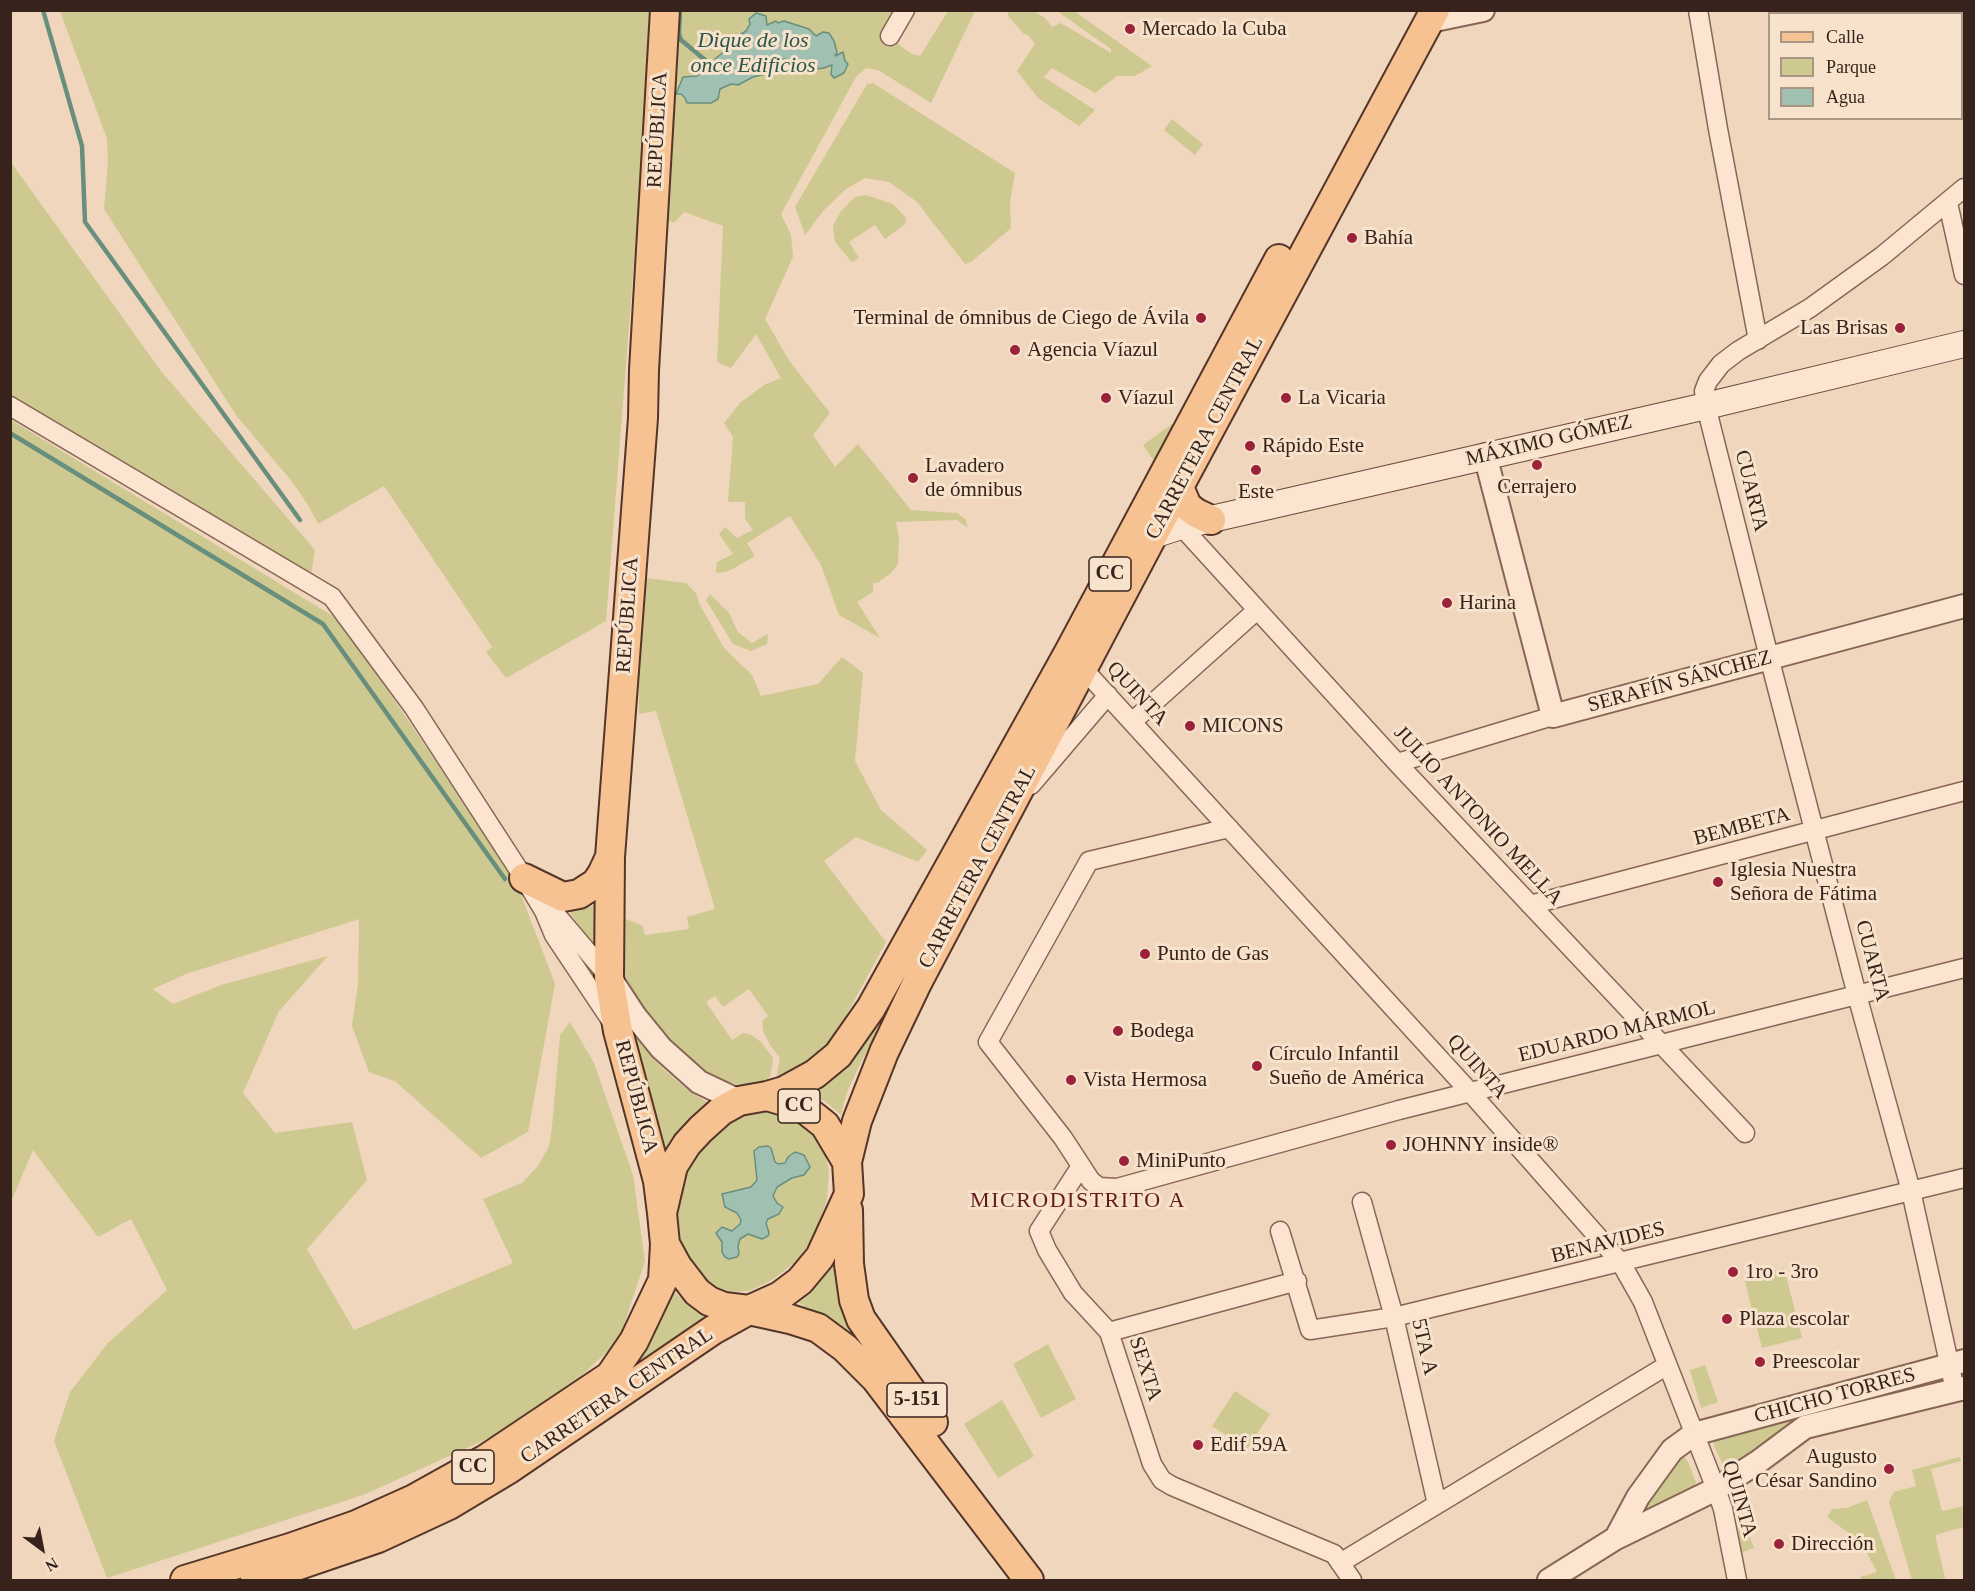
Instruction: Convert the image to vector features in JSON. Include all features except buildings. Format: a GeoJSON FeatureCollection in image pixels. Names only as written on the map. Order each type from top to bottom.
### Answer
{"type":"FeatureCollection","features":[{"type":"Feature","properties":{"kind":"main road","name":"REPÚBLICA"},"geometry":{"type":"LineString","coordinates":[[662,1213],[658,1181],[618,1031],[609,977],[610,857],[643,418],[665,10]]}},
{"type":"Feature","properties":{"kind":"main road","name":"CARRETERA CENTRAL"},"geometry":{"type":"LineString","coordinates":[[1144,530],[1179,487],[1423,14]]}},
{"type":"Feature","properties":{"kind":"main road","name":"CARRETERA CENTRAL"},"geometry":{"type":"LineString","coordinates":[[753,1098],[784,1091],[815,1074],[838,1055],[871,1008],[1076,660],[1423,14]]}},
{"type":"Feature","properties":{"kind":"main road","name":"MÁXIMO GÓMEZ"},"geometry":{"type":"LineString","coordinates":[[1144,530],[1211,520],[1965,344]]}},
{"type":"Feature","properties":{"kind":"main road"},"geometry":{"type":"LineString","coordinates":[[1179,487],[1187,506],[1211,520]]}},
{"type":"Feature","properties":{"kind":"main road","name":"CARRETERA CENTRAL"},"geometry":{"type":"LineString","coordinates":[[847,1162],[857,1121],[884,1052],[917,983],[1009,810],[1076,660]]}},
{"type":"Feature","properties":{"kind":"main road"},"geometry":{"type":"LineString","coordinates":[[524,878],[563,897],[579,894],[596,883],[610,857]]}},
{"type":"Feature","properties":{"kind":"main road","name":"CC"},"geometry":{"type":"LineString","coordinates":[[753,1098],[801,1106],[825,1125],[847,1162],[849,1194],[820,1257],[800,1281],[780,1296],[749,1310],[724,1307],[709,1301],[697,1292],[676,1266],[665,1244],[662,1213],[673,1166],[687,1144],[721,1111],[753,1098]]}},
{"type":"Feature","properties":{"kind":"main road","name":"5-151"},"geometry":{"type":"LineString","coordinates":[[849,1194],[848,1240],[854,1300],[861,1318],[904,1400],[1029,1581]]}},
{"type":"Feature","properties":{"kind":"main road","name":"CARRETERA CENTRAL"},"geometry":{"type":"LineString","coordinates":[[185,1581],[356,1525],[414,1499],[486,1459],[610,1376],[634,1341],[663,1280],[665,1244]]}},
{"type":"Feature","properties":{"kind":"main road","name":"CARRETERA CENTRAL"},"geometry":{"type":"LineString","coordinates":[[255,1581],[378,1539],[449,1505],[509,1469],[713,1330],[749,1310]]}},
{"type":"Feature","properties":{"kind":"main road","name":"5-151"},"geometry":{"type":"LineString","coordinates":[[749,1310],[818,1328],[845,1348],[876,1379],[904,1400],[1050,1581]]}},
{"type":"Feature","properties":{"kind":"street"},"geometry":{"type":"LineString","coordinates":[[890,36],[905,10]]}},
{"type":"Feature","properties":{"kind":"street"},"geometry":{"type":"LineString","coordinates":[[1423,14],[1483,10]]}},
{"type":"Feature","properties":{"kind":"street"},"geometry":{"type":"LineString","coordinates":[[1698,10],[1758,340]]}},
{"type":"Feature","properties":{"kind":"street"},"geometry":{"type":"LineString","coordinates":[[1706,406],[1704,391],[1708,381],[1721,364],[1828,295],[1882,256],[1965,188]]}},
{"type":"Feature","properties":{"kind":"street"},"geometry":{"type":"LineString","coordinates":[[1948,203],[1965,275]]}},
{"type":"Feature","properties":{"kind":"street"},"geometry":{"type":"LineString","coordinates":[[10,406],[332,597],[414,708],[524,878],[544,911],[554,934],[618,1031]]}},
{"type":"Feature","properties":{"kind":"street","name":"CUARTA"},"geometry":{"type":"LineString","coordinates":[[1706,406],[1857,995],[1957,1363],[1960,1389]]}},
{"type":"Feature","properties":{"kind":"street"},"geometry":{"type":"LineString","coordinates":[[1485,455],[1553,716]]}},
{"type":"Feature","properties":{"kind":"street","name":"JULIO ANTONIO MELLA"},"geometry":{"type":"LineString","coordinates":[[1181,526],[1397,763],[1745,1133]]}},
{"type":"Feature","properties":{"kind":"street","name":"SERAFÍN SÁNCHEZ"},"geometry":{"type":"LineString","coordinates":[[1397,763],[1553,716],[1965,606]]}},
{"type":"Feature","properties":{"kind":"street"},"geometry":{"type":"LineString","coordinates":[[1132,722],[1257,610]]}},
{"type":"Feature","properties":{"kind":"street","name":"QUINTA"},"geometry":{"type":"LineString","coordinates":[[1076,660],[1470,1092],[1621,1263],[1643,1302],[1666,1366],[1716,1489],[1723,1509],[1737,1581]]}},
{"type":"Feature","properties":{"kind":"street"},"geometry":{"type":"LineString","coordinates":[[1009,810],[1108,695]]}},
{"type":"Feature","properties":{"kind":"street","name":"BEMBETA"},"geometry":{"type":"LineString","coordinates":[[1530,905],[1965,791]]}},
{"type":"Feature","properties":{"kind":"street"},"geometry":{"type":"LineString","coordinates":[[1081,1166],[1063,1138],[988,1042],[1089,861],[1229,828]]}},
{"type":"Feature","properties":{"kind":"street"},"geometry":{"type":"LineString","coordinates":[[524,878],[609,977],[635,1016],[661,1048],[699,1082],[753,1098]]}},
{"type":"Feature","properties":{"kind":"street","name":"EDUARDO MÁRMOL"},"geometry":{"type":"LineString","coordinates":[[1081,1166],[1091,1181],[1099,1187],[1117,1188],[1470,1092],[1965,968]]}},
{"type":"Feature","properties":{"kind":"street","name":"SEXTA"},"geometry":{"type":"LineString","coordinates":[[1081,1166],[1039,1231],[1047,1250],[1073,1293],[1109,1332],[1152,1464],[1162,1480],[1334,1554],[1352,1581]]}},
{"type":"Feature","properties":{"kind":"street","name":"BENAVIDES"},"geometry":{"type":"LineString","coordinates":[[1280,1231],[1310,1330],[1394,1317],[1965,1178]]}},
{"type":"Feature","properties":{"kind":"street","name":"5TA A"},"geometry":{"type":"LineString","coordinates":[[1362,1202],[1394,1317],[1437,1504]]}},
{"type":"Feature","properties":{"kind":"street"},"geometry":{"type":"LineString","coordinates":[[1109,1332],[1297,1281]]}},
{"type":"Feature","properties":{"kind":"street","name":"CHICHO TORRES"},"geometry":{"type":"LineString","coordinates":[[1616,1538],[1638,1497],[1672,1450],[1694,1434],[1957,1363]]}},
{"type":"Feature","properties":{"kind":"street"},"geometry":{"type":"LineString","coordinates":[[1340,1563],[1666,1366]]}},
{"type":"Feature","properties":{"kind":"street","name":"CHICHO TORRES"},"geometry":{"type":"LineString","coordinates":[[1550,1581],[1616,1538],[1716,1489],[1806,1427],[1960,1389]]}},
{"type":"Feature","properties":{"kind":"green space"},"geometry":{"type":"Polygon","coordinates":[[[60,11],[652,11],[606,621],[506,678],[486,652],[492,647],[384,486],[318,524],[294,484],[236,415],[104,209],[108,162],[107,139],[60,11]]]}},
{"type":"Feature","properties":{"kind":"green space"},"geometry":{"type":"Polygon","coordinates":[[[673,11],[901,11],[896,38],[899,45],[912,54],[920,56],[948,11],[975,11],[931,103],[878,70],[866,68],[856,77],[781,214],[791,235],[793,257],[765,319],[790,362],[830,413],[813,435],[835,467],[858,444],[911,510],[957,513],[965,519],[968,528],[957,520],[896,522],[899,537],[898,564],[891,573],[877,583],[873,583],[873,592],[857,602],[880,638],[839,615],[821,565],[790,516],[747,543],[755,556],[729,571],[716,573],[717,562],[733,554],[719,534],[725,527],[737,538],[753,530],[745,519],[745,502],[728,502],[733,437],[724,423],[740,403],[764,385],[781,378],[756,334],[731,368],[717,362],[723,226],[684,212],[675,222],[659,221],[673,11]],[[784,21],[767,25],[750,24],[746,31],[727,43],[727,49],[721,54],[716,69],[704,71],[697,76],[689,76],[680,81],[676,93],[685,98],[687,103],[711,103],[720,89],[731,84],[738,85],[745,82],[776,59],[785,59],[807,70],[824,68],[832,64],[831,74],[834,77],[844,73],[843,53],[834,56],[837,51],[829,33],[823,32],[816,36],[809,29],[784,21]]]}},
{"type":"Feature","properties":{"kind":"green space"},"geometry":{"type":"Polygon","coordinates":[[[1007,11],[1033,11],[1045,18],[1052,27],[1061,23],[1111,53],[1111,49],[1057,11],[1074,11],[1152,66],[1135,76],[1117,76],[1095,93],[1052,68],[1044,77],[1095,110],[1079,126],[1038,98],[1017,71],[1035,44],[1009,17],[1007,11]]]}},
{"type":"Feature","properties":{"kind":"green space"},"geometry":{"type":"Polygon","coordinates":[[[873,83],[1015,173],[1010,202],[1011,228],[971,262],[965,264],[917,202],[889,182],[865,178],[846,189],[824,210],[805,235],[795,207],[867,84],[873,83]]]}},
{"type":"Feature","properties":{"kind":"green space"},"geometry":{"type":"Polygon","coordinates":[[[1172,119],[1203,144],[1195,155],[1164,130],[1172,119]]]}},
{"type":"Feature","properties":{"kind":"green space"},"geometry":{"type":"Polygon","coordinates":[[[10,161],[161,371],[315,550],[311,575],[11,408],[10,161]]]}},
{"type":"Feature","properties":{"kind":"green space"},"geometry":{"type":"Polygon","coordinates":[[[866,195],[893,204],[906,218],[905,224],[885,239],[875,225],[849,242],[859,258],[852,262],[835,242],[833,225],[841,211],[855,197],[866,195]]]}},
{"type":"Feature","properties":{"kind":"green space"},"geometry":{"type":"Polygon","coordinates":[[[1182,417],[1158,467],[1143,445],[1182,417]]]}},
{"type":"Feature","properties":{"kind":"green space"},"geometry":{"type":"Polygon","coordinates":[[[11,420],[341,621],[515,879],[555,984],[528,1132],[481,1158],[395,1081],[369,1072],[352,1026],[358,984],[359,919],[186,974],[153,989],[173,1004],[221,985],[328,956],[279,1011],[243,1093],[275,1133],[352,1122],[367,1180],[307,1249],[354,1330],[513,1263],[483,1199],[522,1183],[538,1166],[549,1146],[560,1035],[570,1022],[594,1063],[633,1175],[645,1261],[619,1340],[542,1414],[363,1495],[107,1578],[54,1441],[70,1392],[108,1343],[167,1290],[131,1219],[98,1237],[33,1150],[11,1202],[11,420]]]}},
{"type":"Feature","properties":{"kind":"green space"},"geometry":{"type":"Polygon","coordinates":[[[638,577],[686,583],[696,593],[699,603],[724,648],[752,675],[761,696],[818,684],[842,657],[863,673],[855,761],[881,810],[927,850],[918,862],[856,837],[824,861],[886,942],[831,1043],[810,1062],[776,1079],[780,1058],[763,1031],[762,1021],[768,1016],[749,989],[723,1007],[715,996],[706,1002],[732,1040],[743,1033],[751,1035],[761,1042],[773,1058],[771,1074],[765,1084],[746,1086],[711,1079],[676,1054],[631,993],[622,965],[619,916],[643,926],[645,935],[689,929],[687,917],[715,909],[656,711],[639,714],[638,577]]]}},
{"type":"Feature","properties":{"kind":"green space"},"geometry":{"type":"Polygon","coordinates":[[[710,594],[729,613],[738,632],[752,643],[768,634],[767,644],[751,651],[733,644],[706,600],[710,594]]]}},
{"type":"Feature","properties":{"kind":"green space"},"geometry":{"type":"Polygon","coordinates":[[[603,902],[602,957],[569,911],[584,909],[603,902]]]}},
{"type":"Feature","properties":{"kind":"green space"},"geometry":{"type":"Polygon","coordinates":[[[901,975],[906,977],[862,1060],[847,1092],[841,1115],[825,1101],[801,1096],[901,975]]]}},
{"type":"Feature","properties":{"kind":"green space"},"geometry":{"type":"Polygon","coordinates":[[[624,1025],[661,1067],[685,1088],[714,1107],[665,1167],[624,1025]]]}},
{"type":"Feature","properties":{"kind":"green space"},"geometry":{"type":"Polygon","coordinates":[[[751,1109],[781,1112],[799,1118],[814,1131],[824,1149],[829,1171],[827,1200],[815,1233],[799,1259],[772,1280],[749,1291],[728,1292],[709,1285],[679,1245],[673,1207],[685,1168],[721,1123],[751,1109]],[[773,1152],[757,1168],[757,1180],[751,1187],[732,1191],[723,1196],[723,1202],[737,1213],[741,1220],[737,1228],[722,1242],[722,1252],[725,1258],[733,1258],[739,1254],[740,1239],[748,1234],[762,1239],[769,1233],[766,1223],[768,1219],[778,1215],[774,1192],[781,1183],[799,1176],[787,1160],[781,1164],[775,1162],[773,1152]]]}},
{"type":"Feature","properties":{"kind":"green space"},"geometry":{"type":"Polygon","coordinates":[[[835,1262],[842,1303],[861,1344],[798,1302],[835,1262]]]}},
{"type":"Feature","properties":{"kind":"green space"},"geometry":{"type":"Polygon","coordinates":[[[1784,1268],[1802,1338],[1762,1348],[1744,1278],[1784,1268]]]}},
{"type":"Feature","properties":{"kind":"green space"},"geometry":{"type":"Polygon","coordinates":[[[671,1289],[694,1309],[712,1320],[615,1387],[671,1289]]]}},
{"type":"Feature","properties":{"kind":"green space"},"geometry":{"type":"Polygon","coordinates":[[[1048,1344],[1076,1399],[1041,1418],[1013,1364],[1048,1344]]]}},
{"type":"Feature","properties":{"kind":"green space"},"geometry":{"type":"Polygon","coordinates":[[[1705,1365],[1718,1402],[1701,1408],[1690,1370],[1705,1365]]]}},
{"type":"Feature","properties":{"kind":"green space"},"geometry":{"type":"Polygon","coordinates":[[[1926,1381],[1929,1385],[1796,1423],[1764,1442],[1730,1470],[1724,1467],[1714,1446],[1714,1439],[1926,1381]]]}},
{"type":"Feature","properties":{"kind":"green space"},"geometry":{"type":"Polygon","coordinates":[[[1235,1391],[1270,1414],[1247,1449],[1212,1426],[1235,1391]]]}},
{"type":"Feature","properties":{"kind":"green space"},"geometry":{"type":"Polygon","coordinates":[[[1002,1400],[1034,1456],[998,1478],[964,1424],[1002,1400]]]}},
{"type":"Feature","properties":{"kind":"green space"},"geometry":{"type":"Polygon","coordinates":[[[1683,1457],[1687,1460],[1696,1482],[1693,1489],[1646,1514],[1641,1512],[1677,1459],[1683,1457]]]}},
{"type":"Feature","properties":{"kind":"green space"},"geometry":{"type":"Polygon","coordinates":[[[1960,1457],[1961,1461],[1931,1469],[1942,1511],[1964,1506],[1964,1527],[1935,1535],[1945,1578],[1912,1580],[1889,1502],[1894,1492],[1916,1486],[1912,1470],[1960,1457]]]}},
{"type":"Feature","properties":{"kind":"green space"},"geometry":{"type":"Polygon","coordinates":[[[1867,1500],[1896,1580],[1861,1580],[1860,1577],[1877,1572],[1861,1542],[1827,1517],[1832,1509],[1847,1508],[1867,1500]]]}},
{"type":"Feature","properties":{"kind":"green space"},"geometry":{"type":"Polygon","coordinates":[[[1745,1525],[1754,1548],[1740,1553],[1735,1532],[1745,1525]]]}},
{"type":"Feature","properties":{"kind":"water","name":"Dique de los once Edificios"},"geometry":{"type":"Polygon","coordinates":[[[756,13],[766,16],[767,25],[776,21],[778,23],[784,21],[809,29],[816,36],[823,32],[829,33],[837,52],[835,56],[843,52],[848,64],[844,73],[834,78],[831,74],[832,65],[807,70],[785,59],[777,59],[783,69],[780,74],[775,72],[753,77],[738,85],[731,84],[720,89],[718,99],[711,103],[687,103],[681,94],[676,94],[683,77],[697,76],[704,71],[715,69],[715,59],[727,49],[727,43],[746,31],[750,24],[749,19],[756,13]]]}},
{"type":"Feature","properties":{"kind":"water"},"geometry":{"type":"Polygon","coordinates":[[[768,1146],[778,1164],[785,1163],[788,1157],[795,1152],[804,1155],[810,1167],[804,1175],[792,1178],[777,1187],[773,1196],[783,1207],[779,1214],[768,1219],[766,1223],[768,1236],[762,1239],[748,1234],[740,1239],[737,1257],[729,1259],[722,1252],[722,1242],[716,1233],[722,1227],[732,1231],[741,1220],[737,1213],[725,1207],[722,1194],[751,1187],[757,1180],[754,1151],[759,1147],[768,1146]]]}},
{"type":"Feature","properties":{"kind":"waterway"},"geometry":{"type":"LineString","coordinates":[[43,10],[82,146],[85,222],[300,520]]}},
{"type":"Feature","properties":{"kind":"waterway"},"geometry":{"type":"LineString","coordinates":[[680,10],[681,40],[716,69]]}},
{"type":"Feature","properties":{"kind":"waterway"},"geometry":{"type":"LineString","coordinates":[[10,433],[323,624],[505,879]]}},
{"type":"Feature","properties":{"kind":"place","name":"Mercado la Cuba"},"geometry":{"type":"Point","coordinates":[1130,29]}},
{"type":"Feature","properties":{"kind":"place","name":"Bahía"},"geometry":{"type":"Point","coordinates":[1352,238]}},
{"type":"Feature","properties":{"kind":"place","name":"Terminal de ómnibus de Ciego de Ávila"},"geometry":{"type":"Point","coordinates":[1201,318]}},
{"type":"Feature","properties":{"kind":"place","name":"Las Brisas"},"geometry":{"type":"Point","coordinates":[1900,328]}},
{"type":"Feature","properties":{"kind":"place","name":"Agencia Víazul"},"geometry":{"type":"Point","coordinates":[1015,350]}},
{"type":"Feature","properties":{"kind":"place","name":"Víazul"},"geometry":{"type":"Point","coordinates":[1106,398]}},
{"type":"Feature","properties":{"kind":"place","name":"La Vicaria"},"geometry":{"type":"Point","coordinates":[1286,398]}},
{"type":"Feature","properties":{"kind":"place","name":"Rápido Este"},"geometry":{"type":"Point","coordinates":[1250,446]}},
{"type":"Feature","properties":{"kind":"place","name":"Cerrajero"},"geometry":{"type":"Point","coordinates":[1537,465]}},
{"type":"Feature","properties":{"kind":"place","name":"Este"},"geometry":{"type":"Point","coordinates":[1256,470]}},
{"type":"Feature","properties":{"kind":"place","name":"Lavadero de ómnibus"},"geometry":{"type":"Point","coordinates":[913,478]}},
{"type":"Feature","properties":{"kind":"place","name":"Harina"},"geometry":{"type":"Point","coordinates":[1447,603]}},
{"type":"Feature","properties":{"kind":"place","name":"MICONS"},"geometry":{"type":"Point","coordinates":[1190,726]}},
{"type":"Feature","properties":{"kind":"place","name":"Iglesia Nuestra Señora de Fátima"},"geometry":{"type":"Point","coordinates":[1718,882]}},
{"type":"Feature","properties":{"kind":"place","name":"Punto de Gas"},"geometry":{"type":"Point","coordinates":[1145,954]}},
{"type":"Feature","properties":{"kind":"place","name":"Bodega"},"geometry":{"type":"Point","coordinates":[1118,1031]}},
{"type":"Feature","properties":{"kind":"place","name":"Círculo Infantil Sueño de América"},"geometry":{"type":"Point","coordinates":[1257,1066]}},
{"type":"Feature","properties":{"kind":"place","name":"Vista Hermosa"},"geometry":{"type":"Point","coordinates":[1071,1080]}},
{"type":"Feature","properties":{"kind":"place","name":"JOHNNY inside®"},"geometry":{"type":"Point","coordinates":[1391,1145]}},
{"type":"Feature","properties":{"kind":"place","name":"MiniPunto"},"geometry":{"type":"Point","coordinates":[1124,1161]}},
{"type":"Feature","properties":{"kind":"place","name":"1ro - 3ro"},"geometry":{"type":"Point","coordinates":[1733,1272]}},
{"type":"Feature","properties":{"kind":"place","name":"Plaza escolar"},"geometry":{"type":"Point","coordinates":[1727,1319]}},
{"type":"Feature","properties":{"kind":"place","name":"Preescolar"},"geometry":{"type":"Point","coordinates":[1760,1362]}},
{"type":"Feature","properties":{"kind":"place","name":"Edif 59A"},"geometry":{"type":"Point","coordinates":[1198,1445]}},
{"type":"Feature","properties":{"kind":"place","name":"Augusto César Sandino"},"geometry":{"type":"Point","coordinates":[1889,1469]}},
{"type":"Feature","properties":{"kind":"place","name":"Dirección"},"geometry":{"type":"Point","coordinates":[1779,1544]}},
{"type":"Feature","properties":{"kind":"district","name":"MICRODISTRITO A"},"geometry":{"type":"Point","coordinates":[1078,1201]}}]}
